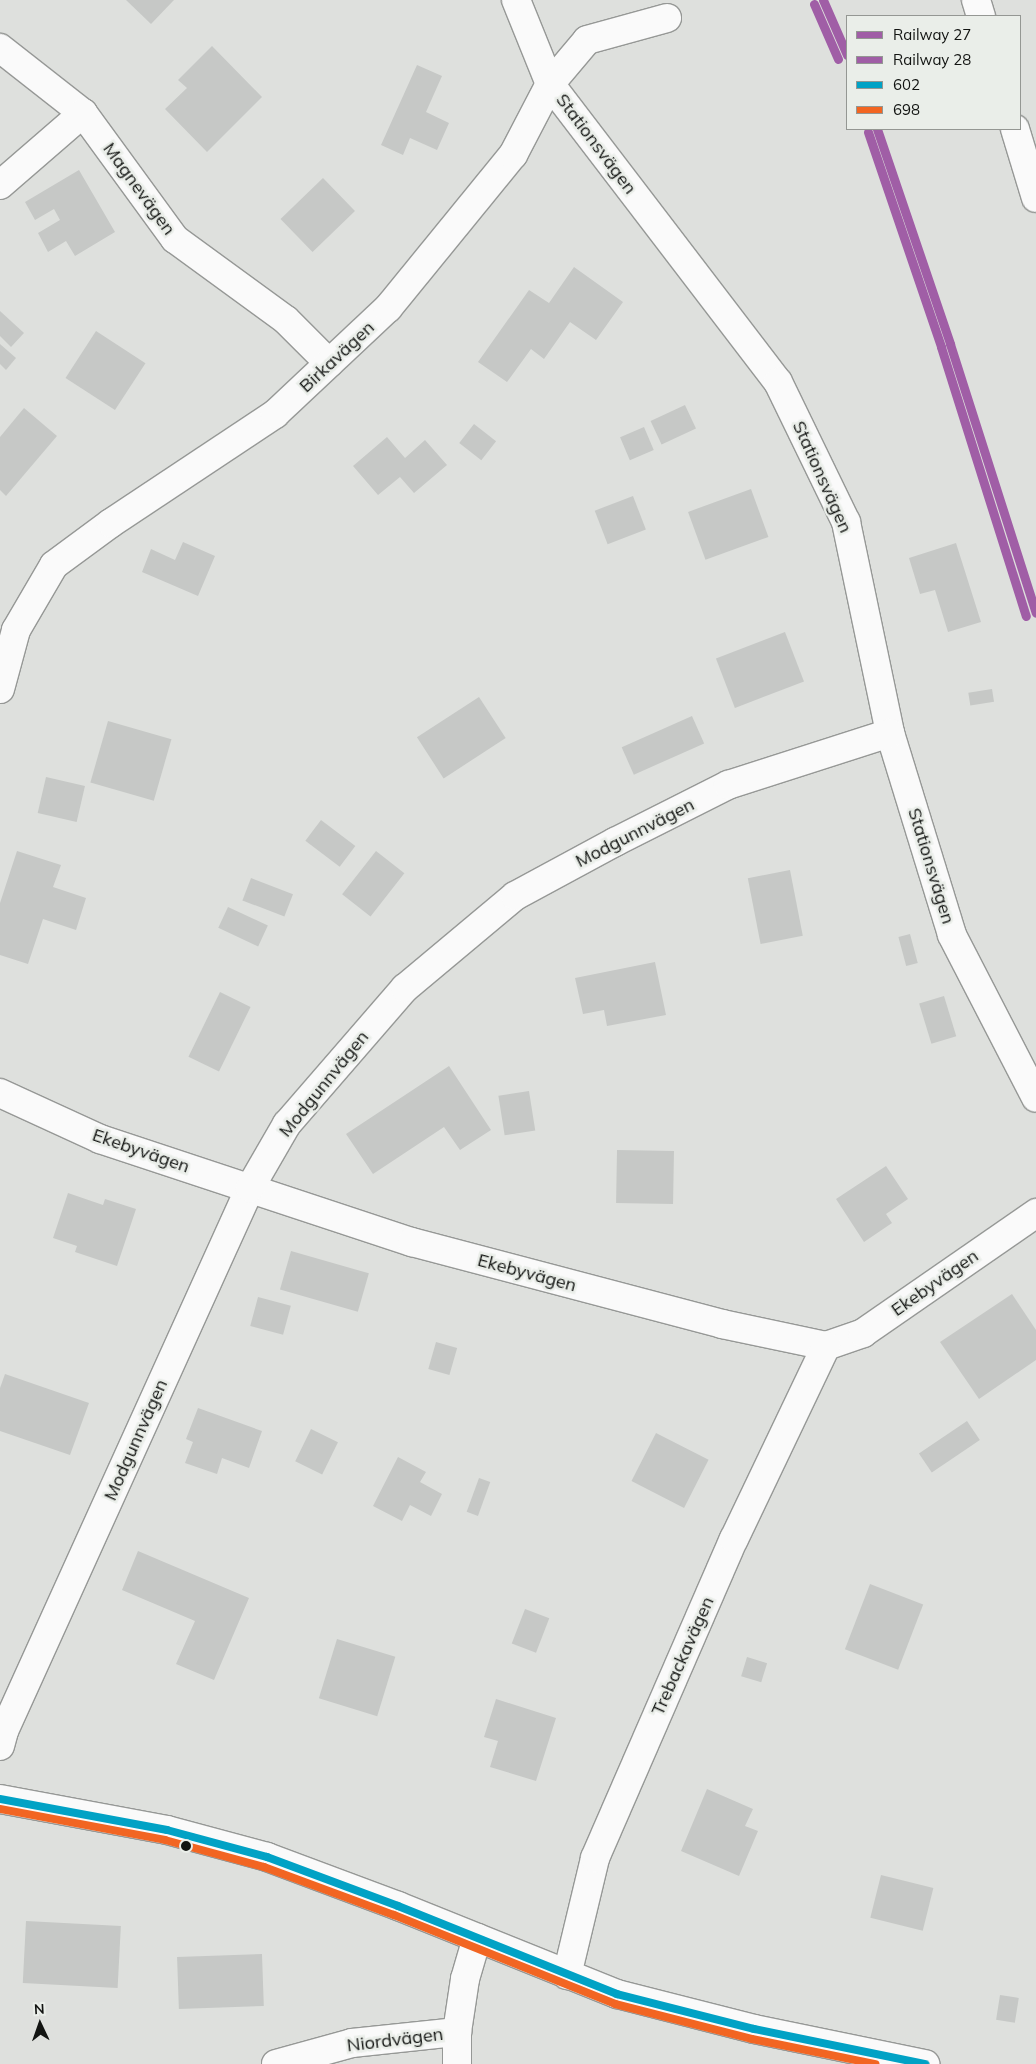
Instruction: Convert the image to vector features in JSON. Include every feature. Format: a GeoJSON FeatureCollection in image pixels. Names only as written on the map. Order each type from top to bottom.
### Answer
{"type":"FeatureCollection","features":[{"type":"Feature","properties":{"kind":"street","name":"Stationsvägen"},"geometry":{"type":"LineString","coordinates":[[516,0],[550,84],[778,382],[846,522],[890,733],[952,934],[1036,1098]]}},
{"type":"Feature","properties":{"kind":"street"},"geometry":{"type":"LineString","coordinates":[[976,0],[981,15]]}},
{"type":"Feature","properties":{"kind":"street","name":"Birkavägen"},"geometry":{"type":"LineString","coordinates":[[0,689],[16,630],[54,565],[111,523],[275,414],[388,308],[513,155],[550,84],[586,40],[666,18]]}},
{"type":"Feature","properties":{"kind":"street","name":"Magnevägen"},"geometry":{"type":"LineString","coordinates":[[0,48],[83,112],[175,239],[286,320],[330,363]]}},
{"type":"Feature","properties":{"kind":"street"},"geometry":{"type":"LineString","coordinates":[[0,185],[83,112]]}},
{"type":"Feature","properties":{"kind":"street"},"geometry":{"type":"LineString","coordinates":[[1015,130],[1036,198]]}},
{"type":"Feature","properties":{"kind":"street","name":"Modgunnvägen"},"geometry":{"type":"LineString","coordinates":[[0,1746],[4,1731],[250,1188],[287,1124],[405,988],[515,896],[728,785],[890,733]]}},
{"type":"Feature","properties":{"kind":"street","name":"Ekebyvägen"},"geometry":{"type":"LineString","coordinates":[[0,1093],[100,1139],[412,1242],[722,1324],[826,1346],[863,1333],[1036,1213]]}},
{"type":"Feature","properties":{"kind":"street","name":"Trebackavägen"},"geometry":{"type":"LineString","coordinates":[[567,1975],[595,1858],[734,1539],[826,1346]]}},
{"type":"Feature","properties":{"kind":"street"},"geometry":{"type":"LineString","coordinates":[[0,1799],[167,1830],[267,1857],[398,1906],[617,1994],[754,2029],[925,2064]]}},
{"type":"Feature","properties":{"kind":"street"},"geometry":{"type":"LineString","coordinates":[[457,2064],[457,2032],[465,1979],[477,1938]]}},
{"type":"Feature","properties":{"kind":"street","name":"Niordvägen"},"geometry":{"type":"LineString","coordinates":[[276,2064],[352,2043],[457,2032]]}},
{"type":"Feature","properties":{"kind":"building"},"geometry":{"type":"Polygon","coordinates":[[[126,0],[174,0],[151,24],[126,0]]]}},
{"type":"Feature","properties":{"kind":"building"},"geometry":{"type":"Polygon","coordinates":[[[212,46],[262,97],[207,152],[165,109],[187,88],[178,80],[212,46]]]}},
{"type":"Feature","properties":{"kind":"building"},"geometry":{"type":"Polygon","coordinates":[[[417,65],[442,76],[426,112],[449,123],[437,150],[410,138],[403,155],[381,145],[417,65]]]}},
{"type":"Feature","properties":{"kind":"building"},"geometry":{"type":"Polygon","coordinates":[[[79,170],[115,232],[75,256],[66,241],[48,252],[38,233],[60,220],[54,209],[35,220],[25,202],[79,170]]]}},
{"type":"Feature","properties":{"kind":"building"},"geometry":{"type":"Polygon","coordinates":[[[323,178],[355,211],[313,252],[281,219],[323,178]]]}},
{"type":"Feature","properties":{"kind":"building"},"geometry":{"type":"Polygon","coordinates":[[[574,267],[623,302],[596,340],[570,322],[544,359],[531,349],[507,382],[478,362],[529,290],[549,303],[574,267]]]}},
{"type":"Feature","properties":{"kind":"building"},"geometry":{"type":"Polygon","coordinates":[[[0,311],[24,333],[11,347],[0,336],[0,311]]]}},
{"type":"Feature","properties":{"kind":"building"},"geometry":{"type":"Polygon","coordinates":[[[96,331],[145,363],[115,410],[66,378],[96,331]]]}},
{"type":"Feature","properties":{"kind":"building"},"geometry":{"type":"Polygon","coordinates":[[[0,344],[16,358],[6,370],[0,364],[0,344]]]}},
{"type":"Feature","properties":{"kind":"building"},"geometry":{"type":"Polygon","coordinates":[[[685,405],[696,429],[662,445],[651,421],[685,405]]]}},
{"type":"Feature","properties":{"kind":"building"},"geometry":{"type":"Polygon","coordinates":[[[24,408],[57,436],[6,496],[0,490],[0,437],[24,408]]]}},
{"type":"Feature","properties":{"kind":"building"},"geometry":{"type":"Polygon","coordinates":[[[474,424],[496,441],[481,460],[459,443],[474,424]]]}},
{"type":"Feature","properties":{"kind":"building"},"geometry":{"type":"Polygon","coordinates":[[[644,427],[654,450],[630,460],[620,437],[644,427]]]}},
{"type":"Feature","properties":{"kind":"building"},"geometry":{"type":"Polygon","coordinates":[[[387,437],[405,458],[425,440],[447,465],[414,493],[400,477],[378,495],[353,466],[387,437]]]}},
{"type":"Feature","properties":{"kind":"building"},"geometry":{"type":"Polygon","coordinates":[[[751,489],[768,537],[705,560],[688,512],[751,489]]]}},
{"type":"Feature","properties":{"kind":"building"},"geometry":{"type":"Polygon","coordinates":[[[633,496],[646,530],[608,544],[595,511],[633,496]]]}},
{"type":"Feature","properties":{"kind":"building"},"geometry":{"type":"Polygon","coordinates":[[[183,542],[215,556],[198,596],[142,572],[151,549],[175,560],[183,542]]]}},
{"type":"Feature","properties":{"kind":"building"},"geometry":{"type":"Polygon","coordinates":[[[956,543],[981,622],[948,632],[935,590],[920,594],[909,558],[956,543]]]}},
{"type":"Feature","properties":{"kind":"building"},"geometry":{"type":"Polygon","coordinates":[[[785,632],[804,681],[735,708],[716,659],[785,632]]]}},
{"type":"Feature","properties":{"kind":"building"},"geometry":{"type":"Polygon","coordinates":[[[992,689],[994,702],[970,706],[968,693],[992,689]]]}},
{"type":"Feature","properties":{"kind":"building"},"geometry":{"type":"Polygon","coordinates":[[[479,697],[506,738],[444,778],[417,737],[479,697]]]}},
{"type":"Feature","properties":{"kind":"building"},"geometry":{"type":"Polygon","coordinates":[[[692,716],[704,743],[634,775],[622,747],[692,716]]]}},
{"type":"Feature","properties":{"kind":"building"},"geometry":{"type":"Polygon","coordinates":[[[108,721],[171,739],[154,801],[90,783],[108,721]]]}},
{"type":"Feature","properties":{"kind":"building"},"geometry":{"type":"Polygon","coordinates":[[[46,777],[85,786],[77,822],[38,813],[46,777]]]}},
{"type":"Feature","properties":{"kind":"building"},"geometry":{"type":"Polygon","coordinates":[[[321,820],[355,846],[340,867],[305,841],[321,820]]]}},
{"type":"Feature","properties":{"kind":"building"},"geometry":{"type":"Polygon","coordinates":[[[17,851],[61,865],[53,887],[86,898],[76,930],[43,919],[28,964],[0,955],[0,903],[17,851]]]}},
{"type":"Feature","properties":{"kind":"building"},"geometry":{"type":"Polygon","coordinates":[[[376,851],[404,873],[371,917],[342,894],[376,851]]]}},
{"type":"Feature","properties":{"kind":"building"},"geometry":{"type":"Polygon","coordinates":[[[790,870],[803,936],[761,944],[748,878],[790,870]]]}},
{"type":"Feature","properties":{"kind":"building"},"geometry":{"type":"Polygon","coordinates":[[[251,878],[293,894],[284,917],[242,900],[251,878]]]}},
{"type":"Feature","properties":{"kind":"building"},"geometry":{"type":"Polygon","coordinates":[[[228,907],[268,926],[258,946],[218,928],[228,907]]]}},
{"type":"Feature","properties":{"kind":"building"},"geometry":{"type":"Polygon","coordinates":[[[910,934],[918,963],[906,966],[898,937],[910,934]]]}},
{"type":"Feature","properties":{"kind":"building"},"geometry":{"type":"Polygon","coordinates":[[[655,962],[666,1015],[607,1026],[604,1010],[583,1014],[575,978],[655,962]]]}},
{"type":"Feature","properties":{"kind":"building"},"geometry":{"type":"Polygon","coordinates":[[[220,992],[251,1007],[219,1072],[188,1057],[220,992]]]}},
{"type":"Feature","properties":{"kind":"building"},"geometry":{"type":"Polygon","coordinates":[[[944,996],[956,1036],[931,1044],[919,1004],[944,996]]]}},
{"type":"Feature","properties":{"kind":"building"},"geometry":{"type":"Polygon","coordinates":[[[449,1066],[491,1130],[460,1150],[444,1127],[373,1174],[346,1134],[449,1066]]]}},
{"type":"Feature","properties":{"kind":"building"},"geometry":{"type":"Polygon","coordinates":[[[529,1091],[535,1131],[505,1135],[498,1096],[529,1091]]]}},
{"type":"Feature","properties":{"kind":"building"},"geometry":{"type":"Polygon","coordinates":[[[617,1150],[674,1151],[673,1204],[616,1203],[617,1150]]]}},
{"type":"Feature","properties":{"kind":"building"},"geometry":{"type":"Polygon","coordinates":[[[886,1166],[908,1199],[886,1214],[892,1223],[864,1242],[836,1199],[886,1166]]]}},
{"type":"Feature","properties":{"kind":"building"},"geometry":{"type":"Polygon","coordinates":[[[68,1193],[103,1205],[105,1199],[136,1209],[117,1266],[75,1252],[77,1246],[53,1238],[68,1193]]]}},
{"type":"Feature","properties":{"kind":"building"},"geometry":{"type":"Polygon","coordinates":[[[291,1251],[369,1273],[358,1312],[280,1289],[291,1251]]]}},
{"type":"Feature","properties":{"kind":"building"},"geometry":{"type":"Polygon","coordinates":[[[1012,1294],[1036,1330],[1036,1360],[979,1399],[940,1342],[1012,1294]]]}},
{"type":"Feature","properties":{"kind":"building"},"geometry":{"type":"Polygon","coordinates":[[[258,1297],[291,1306],[283,1335],[250,1326],[258,1297]]]}},
{"type":"Feature","properties":{"kind":"building"},"geometry":{"type":"Polygon","coordinates":[[[436,1342],[457,1348],[449,1375],[428,1369],[436,1342]]]}},
{"type":"Feature","properties":{"kind":"building"},"geometry":{"type":"Polygon","coordinates":[[[5,1374],[89,1403],[70,1455],[0,1431],[0,1388],[5,1374]]]}},
{"type":"Feature","properties":{"kind":"building"},"geometry":{"type":"Polygon","coordinates":[[[198,1408],[262,1431],[249,1468],[222,1458],[217,1474],[185,1463],[193,1442],[186,1439],[198,1408]]]}},
{"type":"Feature","properties":{"kind":"building"},"geometry":{"type":"Polygon","coordinates":[[[967,1421],[980,1440],[932,1473],[919,1453],[967,1421]]]}},
{"type":"Feature","properties":{"kind":"building"},"geometry":{"type":"Polygon","coordinates":[[[311,1429],[338,1442],[322,1475],[295,1461],[311,1429]]]}},
{"type":"Feature","properties":{"kind":"building"},"geometry":{"type":"Polygon","coordinates":[[[656,1433],[709,1460],[684,1508],[631,1481],[656,1433]]]}},
{"type":"Feature","properties":{"kind":"building"},"geometry":{"type":"Polygon","coordinates":[[[398,1457],[426,1472],[420,1482],[442,1494],[431,1516],[410,1505],[402,1521],[373,1506],[398,1457]]]}},
{"type":"Feature","properties":{"kind":"building"},"geometry":{"type":"Polygon","coordinates":[[[479,1478],[490,1482],[478,1516],[467,1512],[479,1478]]]}},
{"type":"Feature","properties":{"kind":"building"},"geometry":{"type":"Polygon","coordinates":[[[138,1551],[249,1598],[214,1680],[176,1664],[195,1621],[122,1590],[138,1551]]]}},
{"type":"Feature","properties":{"kind":"building"},"geometry":{"type":"Polygon","coordinates":[[[870,1584],[923,1604],[898,1670],[845,1649],[870,1584]]]}},
{"type":"Feature","properties":{"kind":"building"},"geometry":{"type":"Polygon","coordinates":[[[525,1609],[549,1618],[536,1653],[512,1644],[525,1609]]]}},
{"type":"Feature","properties":{"kind":"building"},"geometry":{"type":"Polygon","coordinates":[[[337,1639],[395,1657],[377,1716],[319,1698],[337,1639]]]}},
{"type":"Feature","properties":{"kind":"building"},"geometry":{"type":"Polygon","coordinates":[[[747,1657],[767,1663],[761,1682],[741,1676],[747,1657]]]}},
{"type":"Feature","properties":{"kind":"building"},"geometry":{"type":"Polygon","coordinates":[[[496,1699],[556,1718],[536,1781],[490,1767],[498,1741],[484,1737],[496,1699]]]}},
{"type":"Feature","properties":{"kind":"building"},"geometry":{"type":"Polygon","coordinates":[[[707,1789],[753,1809],[745,1826],[758,1831],[739,1876],[681,1851],[707,1789]]]}},
{"type":"Feature","properties":{"kind":"building"},"geometry":{"type":"Polygon","coordinates":[[[881,1875],[933,1888],[923,1931],[870,1918],[881,1875]]]}},
{"type":"Feature","properties":{"kind":"building"},"geometry":{"type":"Polygon","coordinates":[[[26,1921],[121,1926],[118,1988],[23,1983],[26,1921]]]}},
{"type":"Feature","properties":{"kind":"building"},"geometry":{"type":"Polygon","coordinates":[[[262,1954],[264,2006],[179,2009],[177,1957],[262,1954]]]}},
{"type":"Feature","properties":{"kind":"building"},"geometry":{"type":"Polygon","coordinates":[[[1000,1995],[1019,1998],[1015,2023],[996,2020],[1000,1995]]]}},
{"type":"Feature","properties":{"kind":"rail line","name":"27"},"geometry":{"type":"LineString","coordinates":[[823,0],[846,53]]}},
{"type":"Feature","properties":{"kind":"rail line","name":"28"},"geometry":{"type":"LineString","coordinates":[[814,4],[838,59]]}},
{"type":"Feature","properties":{"kind":"rail line","name":"27"},"geometry":{"type":"LineString","coordinates":[[877,130],[950,344],[1036,613]]}},
{"type":"Feature","properties":{"kind":"rail line","name":"28"},"geometry":{"type":"LineString","coordinates":[[868,132],[941,347],[1026,616]]}},
{"type":"Feature","properties":{"kind":"transit line","name":"602"},"geometry":{"type":"LineString","coordinates":[[0,1799],[167,1830],[267,1857],[398,1906],[617,1994],[754,2029],[925,2064]]}},
{"type":"Feature","properties":{"kind":"transit line","name":"698"},"geometry":{"type":"LineString","coordinates":[[0,1809],[165,1840],[264,1867],[394,1915],[615,2004],[752,2039],[875,2064]]}}]}
